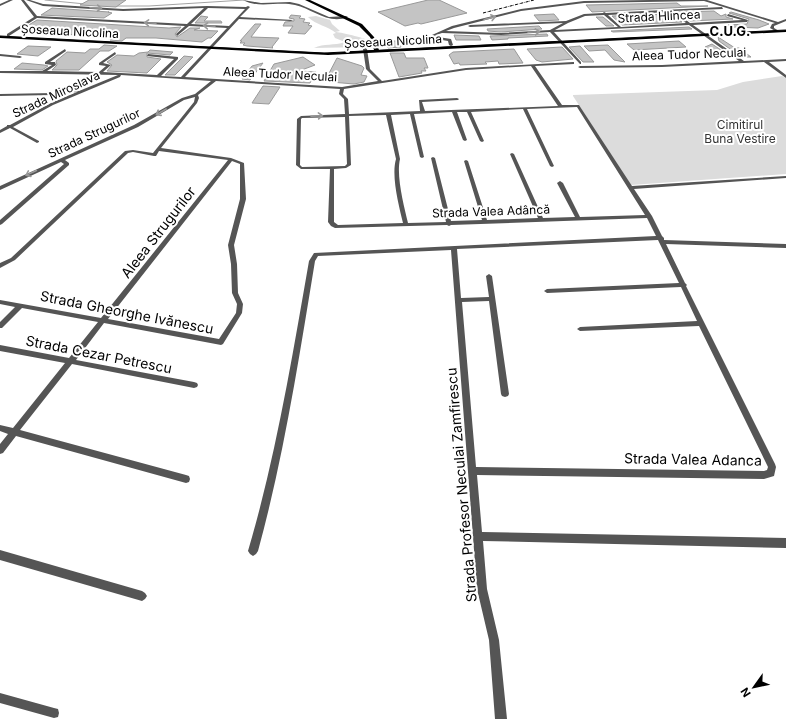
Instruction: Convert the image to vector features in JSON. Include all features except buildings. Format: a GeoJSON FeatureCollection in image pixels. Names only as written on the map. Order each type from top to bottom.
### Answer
{"type":"FeatureCollection","features":[{"type":"Feature","properties":{"kind":"main road"},"geometry":{"type":"LineString","coordinates":[[304,0],[344,17],[366,33],[374,50]]}},
{"type":"Feature","properties":{"kind":"main road"},"geometry":{"type":"LineString","coordinates":[[307,0],[320,7]]}},
{"type":"Feature","properties":{"kind":"main road","name":"Șoseaua Nicolina"},"geometry":{"type":"LineString","coordinates":[[374,50],[786,29]]}},
{"type":"Feature","properties":{"kind":"main road","name":"Șoseaua Nicolina"},"geometry":{"type":"LineString","coordinates":[[0,36],[315,54],[450,45],[559,41]]}},
{"type":"Feature","properties":{"kind":"main road"},"geometry":{"type":"LineString","coordinates":[[0,42],[8,36]]}},
{"type":"Feature","properties":{"kind":"street"},"geometry":{"type":"LineString","coordinates":[[0,5],[12,0]]}},
{"type":"Feature","properties":{"kind":"street"},"geometry":{"type":"LineString","coordinates":[[22,0],[36,17]]}},
{"type":"Feature","properties":{"kind":"street"},"geometry":{"type":"LineString","coordinates":[[27,0],[43,5],[123,10],[207,7],[247,8]]}},
{"type":"Feature","properties":{"kind":"street"},"geometry":{"type":"LineString","coordinates":[[244,0],[253,4],[293,4],[312,10],[326,18],[344,17]]}},
{"type":"Feature","properties":{"kind":"street","name":"Strada Hlincea"},"geometry":{"type":"LineString","coordinates":[[439,32],[453,27],[521,10],[584,2],[708,1],[778,23]]}},
{"type":"Feature","properties":{"kind":"street"},"geometry":{"type":"LineString","coordinates":[[182,78],[247,8],[253,4]]}},
{"type":"Feature","properties":{"kind":"street"},"geometry":{"type":"LineString","coordinates":[[29,9],[43,5]]}},
{"type":"Feature","properties":{"kind":"street"},"geometry":{"type":"LineString","coordinates":[[177,35],[207,7]]}},
{"type":"Feature","properties":{"kind":"street","name":"Strada Hlincea"},"geometry":{"type":"LineString","coordinates":[[552,31],[567,22],[584,15],[728,8]]}},
{"type":"Feature","properties":{"kind":"street"},"geometry":{"type":"LineString","coordinates":[[118,13],[123,10]]}},
{"type":"Feature","properties":{"kind":"street"},"geometry":{"type":"LineString","coordinates":[[670,10],[742,62]]}},
{"type":"Feature","properties":{"kind":"street"},"geometry":{"type":"LineString","coordinates":[[604,14],[621,28]]}},
{"type":"Feature","properties":{"kind":"street","name":"Strada Hlincea"},"geometry":{"type":"LineString","coordinates":[[439,32],[488,34],[747,21],[728,15]]}},
{"type":"Feature","properties":{"kind":"street"},"geometry":{"type":"LineString","coordinates":[[8,36],[36,17],[230,27]]}},
{"type":"Feature","properties":{"kind":"street"},"geometry":{"type":"LineString","coordinates":[[107,20],[113,17]]}},
{"type":"Feature","properties":{"kind":"street"},"geometry":{"type":"LineString","coordinates":[[239,18],[291,20]]}},
{"type":"Feature","properties":{"kind":"street"},"geometry":{"type":"LineString","coordinates":[[775,30],[773,25],[786,20]]}},
{"type":"Feature","properties":{"kind":"street","name":"Strada Hlincea"},"geometry":{"type":"LineString","coordinates":[[453,27],[567,22]]}},
{"type":"Feature","properties":{"kind":"street"},"geometry":{"type":"LineString","coordinates":[[552,31],[577,64]]}},
{"type":"Feature","properties":{"kind":"street"},"geometry":{"type":"LineString","coordinates":[[439,32],[435,36],[450,40],[450,45]]}},
{"type":"Feature","properties":{"kind":"street"},"geometry":{"type":"LineString","coordinates":[[43,72],[54,65],[46,63],[65,50]]}},
{"type":"Feature","properties":{"kind":"street"},"geometry":{"type":"LineString","coordinates":[[365,51],[368,69],[381,82]]}},
{"type":"Feature","properties":{"kind":"street"},"geometry":{"type":"LineString","coordinates":[[100,74],[109,65],[100,64],[115,53]]}},
{"type":"Feature","properties":{"kind":"street"},"geometry":{"type":"LineString","coordinates":[[0,55],[20,57]]}},
{"type":"Feature","properties":{"kind":"street"},"geometry":{"type":"LineString","coordinates":[[148,55],[177,58],[157,77]]}},
{"type":"Feature","properties":{"kind":"street","name":"Aleea Tudor Neculai"},"geometry":{"type":"LineString","coordinates":[[0,72],[100,74],[342,88],[466,69],[557,64],[577,64],[593,67],[786,60]]}},
{"type":"Feature","properties":{"kind":"street"},"geometry":{"type":"LineString","coordinates":[[765,61],[786,77]]}},
{"type":"Feature","properties":{"kind":"street"},"geometry":{"type":"LineString","coordinates":[[532,65],[560,106]]}},
{"type":"Feature","properties":{"kind":"street","name":"Strada Miroslava"},"geometry":{"type":"LineString","coordinates":[[0,132],[9,126],[81,91],[121,75]]}},
{"type":"Feature","properties":{"kind":"street"},"geometry":{"type":"LineString","coordinates":[[0,266],[13,259],[127,152],[133,151],[154,155],[196,102],[196,95],[214,81]]}},
{"type":"Feature","properties":{"kind":"street"},"geometry":{"type":"LineString","coordinates":[[342,88],[342,94],[346,99],[346,115],[348,166],[306,169],[298,166],[299,119],[301,117],[346,115],[422,113],[560,106]]}},
{"type":"Feature","properties":{"kind":"street"},"geometry":{"type":"LineString","coordinates":[[0,95],[53,94],[81,91]]}},
{"type":"Feature","properties":{"kind":"street","name":"Strada Strugurilor"},"geometry":{"type":"LineString","coordinates":[[0,188],[136,126],[183,99],[196,95]]}},
{"type":"Feature","properties":{"kind":"street"},"geometry":{"type":"LineString","coordinates":[[422,113],[420,101],[457,99]]}},
{"type":"Feature","properties":{"kind":"street","name":"Strada Valea Adanca"},"geometry":{"type":"LineString","coordinates":[[473,471],[764,475],[771,473],[772,470],[771,464],[649,216],[578,106],[560,106]]}},
{"type":"Feature","properties":{"kind":"street"},"geometry":{"type":"LineString","coordinates":[[524,108],[552,166]]}},
{"type":"Feature","properties":{"kind":"street"},"geometry":{"type":"LineString","coordinates":[[454,111],[465,140]]}},
{"type":"Feature","properties":{"kind":"street"},"geometry":{"type":"LineString","coordinates":[[469,111],[482,141]]}},
{"type":"Feature","properties":{"kind":"street"},"geometry":{"type":"LineString","coordinates":[[412,113],[422,157]]}},
{"type":"Feature","properties":{"kind":"street"},"geometry":{"type":"LineString","coordinates":[[388,114],[398,159],[396,166],[400,198],[406,225]]}},
{"type":"Feature","properties":{"kind":"street"},"geometry":{"type":"LineString","coordinates":[[9,126],[37,142]]}},
{"type":"Feature","properties":{"kind":"street"},"geometry":{"type":"LineString","coordinates":[[158,149],[231,159]]}},
{"type":"Feature","properties":{"kind":"street"},"geometry":{"type":"LineString","coordinates":[[512,154],[541,220]]}},
{"type":"Feature","properties":{"kind":"street"},"geometry":{"type":"LineString","coordinates":[[433,158],[449,224]]}},
{"type":"Feature","properties":{"kind":"street","name":"Aleea Strugurilor"},"geometry":{"type":"LineString","coordinates":[[0,450],[231,159]]}},
{"type":"Feature","properties":{"kind":"street","name":"Strada Gheorghe Ivănescu"},"geometry":{"type":"LineString","coordinates":[[0,302],[222,342],[239,313],[240,304],[235,293],[234,264],[231,245],[244,199],[244,192],[241,174],[242,164],[231,159]]}},
{"type":"Feature","properties":{"kind":"street"},"geometry":{"type":"LineString","coordinates":[[0,223],[67,164],[61,160]]}},
{"type":"Feature","properties":{"kind":"street"},"geometry":{"type":"LineString","coordinates":[[466,160],[485,222]]}},
{"type":"Feature","properties":{"kind":"street","name":"Strada Valea Adâncă"},"geometry":{"type":"LineString","coordinates":[[332,168],[331,222],[337,227],[649,216]]}},
{"type":"Feature","properties":{"kind":"street"},"geometry":{"type":"LineString","coordinates":[[632,188],[786,177]]}},
{"type":"Feature","properties":{"kind":"street"},"geometry":{"type":"LineString","coordinates":[[560,183],[578,218]]}},
{"type":"Feature","properties":{"kind":"street"},"geometry":{"type":"LineString","coordinates":[[254,551],[265,514],[314,257],[320,253],[662,240],[718,245],[786,246]]}},
{"type":"Feature","properties":{"kind":"street","name":"Strada Profesor Neculai Zamfirescu"},"geometry":{"type":"LineString","coordinates":[[454,247],[479,536],[482,589],[494,640],[500,719]]}},
{"type":"Feature","properties":{"kind":"street"},"geometry":{"type":"LineString","coordinates":[[489,276],[505,394]]}},
{"type":"Feature","properties":{"kind":"street"},"geometry":{"type":"LineString","coordinates":[[547,291],[684,285]]}},
{"type":"Feature","properties":{"kind":"street"},"geometry":{"type":"LineString","coordinates":[[458,300],[493,299]]}},
{"type":"Feature","properties":{"kind":"street","name":"Strada Gheorghe Ivănescu"},"geometry":{"type":"LineString","coordinates":[[0,326],[21,305]]}},
{"type":"Feature","properties":{"kind":"street"},"geometry":{"type":"LineString","coordinates":[[580,329],[702,323]]}},
{"type":"Feature","properties":{"kind":"street","name":"Strada Cezar Petrescu"},"geometry":{"type":"LineString","coordinates":[[0,348],[194,386]]}},
{"type":"Feature","properties":{"kind":"street"},"geometry":{"type":"LineString","coordinates":[[0,428],[186,479]]}},
{"type":"Feature","properties":{"kind":"street"},"geometry":{"type":"LineString","coordinates":[[479,536],[786,543]]}},
{"type":"Feature","properties":{"kind":"street"},"geometry":{"type":"LineString","coordinates":[[0,555],[142,596]]}},
{"type":"Feature","properties":{"kind":"street"},"geometry":{"type":"LineString","coordinates":[[0,698],[54,714]]}},
{"type":"Feature","properties":{"kind":"green space"},"geometry":{"type":"Polygon","coordinates":[[[316,16],[330,20],[332,24],[340,31],[335,32],[365,39],[365,47],[314,48],[345,42],[335,38],[333,34],[336,33],[308,17],[316,16]]]}},
{"type":"Feature","properties":{"kind":"green space","name":"Cimitirul Buna Vestire"},"geometry":{"type":"Polygon","coordinates":[[[782,76],[786,78],[786,174],[631,185],[573,96],[717,90],[743,82],[782,76]]]}},
{"type":"Feature","properties":{"kind":"waterway"},"geometry":{"type":"LineString","coordinates":[[45,0],[85,4]]}},
{"type":"Feature","properties":{"kind":"waterway"},"geometry":{"type":"LineString","coordinates":[[116,6],[149,6],[244,0]]}},
{"type":"Feature","properties":{"kind":"tram line"},"geometry":{"type":"LineString","coordinates":[[0,36],[324,53],[786,30]]}},
{"type":"Feature","properties":{"kind":"railway"},"geometry":{"type":"LineString","coordinates":[[483,13],[534,0]]}},
{"type":"Feature","properties":{"kind":"district","name":"C.U.G."},"geometry":{"type":"Point","coordinates":[730,31]}}]}
